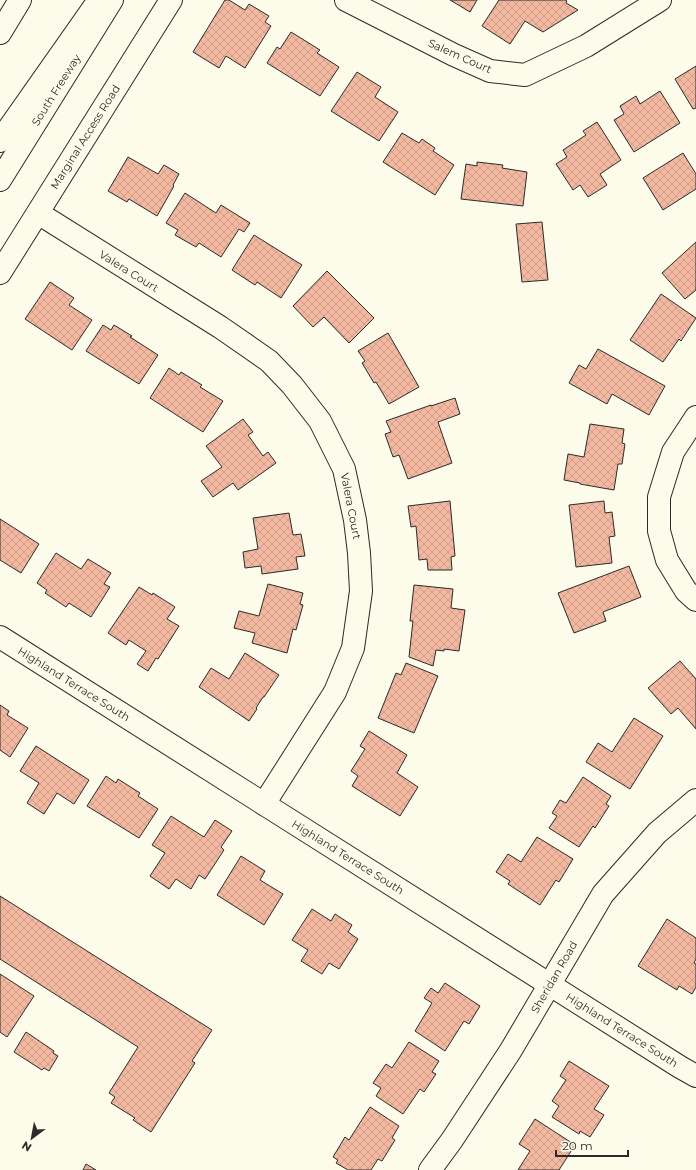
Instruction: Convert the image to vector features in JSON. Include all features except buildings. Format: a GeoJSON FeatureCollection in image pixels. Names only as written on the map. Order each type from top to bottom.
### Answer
{"type":"FeatureCollection","features":[{"type":"Feature","properties":{"kind":"main road"},"geometry":{"type":"LineString","coordinates":[[0,33],[20,0]]}},
{"type":"Feature","properties":{"kind":"main road"},"geometry":{"type":"LineString","coordinates":[[0,141],[99,0]]}},
{"type":"Feature","properties":{"kind":"main road","name":"South Freeway"},"geometry":{"type":"LineString","coordinates":[[0,180],[112,0]]}},
{"type":"Feature","properties":{"kind":"main road","name":"Marginal Access Road"},"geometry":{"type":"LineString","coordinates":[[0,273],[171,0]]}},
{"type":"Feature","properties":{"kind":"main road","name":"Salem Court"},"geometry":{"type":"LineString","coordinates":[[346,0],[454,55],[490,71],[525,75],[586,46],[660,0]]}},
{"type":"Feature","properties":{"kind":"main road","name":"Valera Court"},"geometry":{"type":"LineString","coordinates":[[38,213],[220,327],[269,361],[292,385],[320,421],[344,469],[356,520],[361,591],[353,648],[335,692],[264,804]]}},
{"type":"Feature","properties":{"kind":"main road"},"geometry":{"type":"LineString","coordinates":[[696,417],[673,452],[659,497],[659,530],[667,560],[686,591],[696,600]]}},
{"type":"Feature","properties":{"kind":"main road","name":"Highland Terrace South"},"geometry":{"type":"LineString","coordinates":[[0,637],[696,1076]]}},
{"type":"Feature","properties":{"kind":"main road","name":"Sheridan Road"},"geometry":{"type":"LineString","coordinates":[[430,1170],[452,1140],[511,1050],[603,894],[657,833],[696,800]]}}]}
